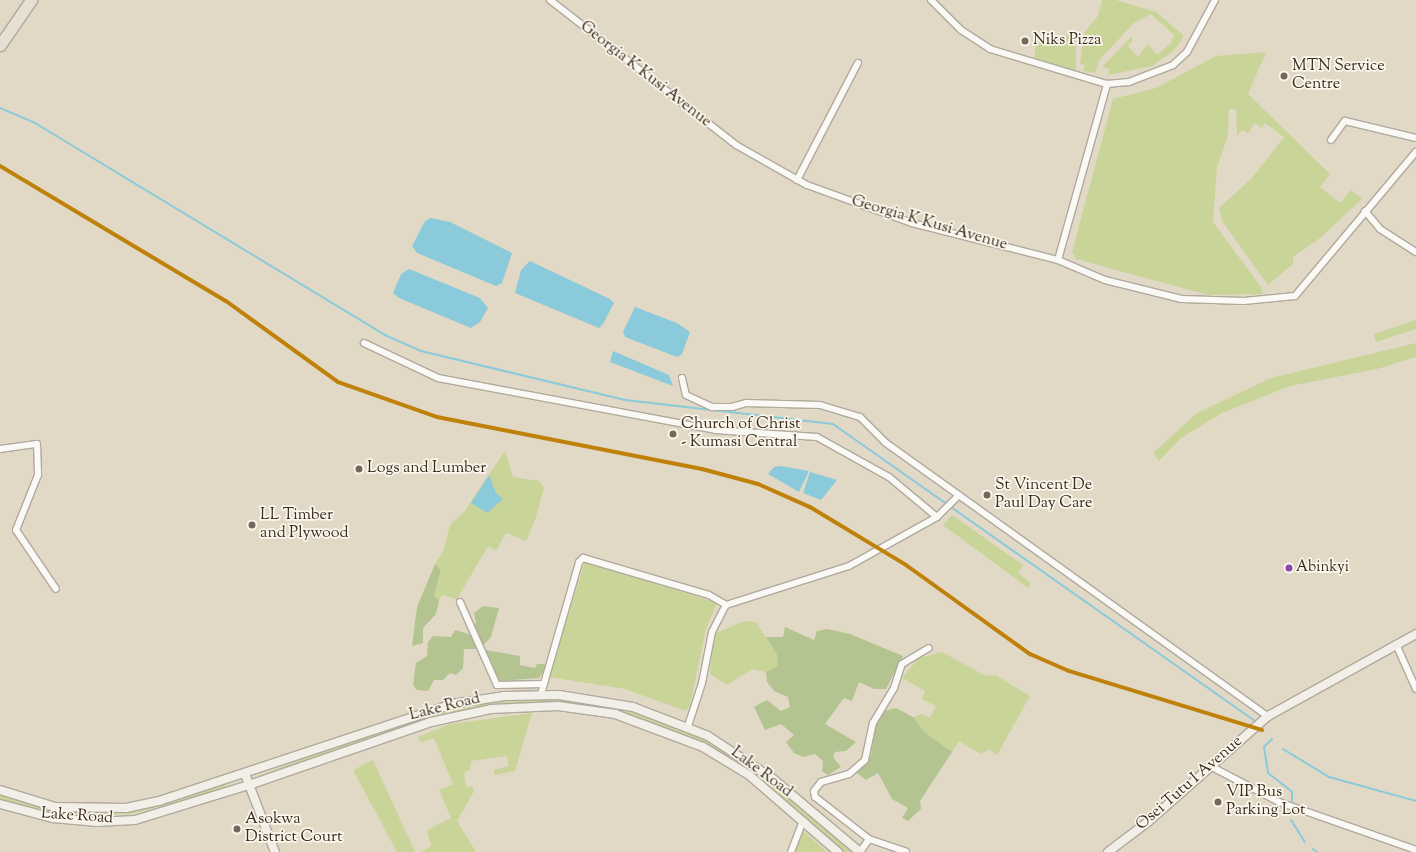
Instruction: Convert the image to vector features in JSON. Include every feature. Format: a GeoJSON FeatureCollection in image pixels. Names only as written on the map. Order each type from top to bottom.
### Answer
{"type":"FeatureCollection","features":[{"type":"Feature","properties":{"kind":"highway"},"geometry":{"type":"LineString","coordinates":[[0,45],[31,0]]}},
{"type":"Feature","properties":{"kind":"main road","name":"Osei Tutu I Avenue"},"geometry":{"type":"LineString","coordinates":[[1108,852],[1212,767],[1268,716],[1416,634]]}},
{"type":"Feature","properties":{"kind":"main road","name":"Lake Road"},"geometry":{"type":"LineString","coordinates":[[0,790],[55,807],[126,808],[245,774],[446,706],[489,697],[541,694],[615,703],[688,726],[750,762],[860,852]]}},
{"type":"Feature","properties":{"kind":"main road","name":"Lake Road"},"geometry":{"type":"LineString","coordinates":[[0,804],[53,818],[97,822],[135,820],[249,785],[454,716],[491,709],[558,706],[629,718],[703,747],[749,775],[838,852]]}},
{"type":"Feature","properties":{"kind":"main road"},"geometry":{"type":"LineString","coordinates":[[245,774],[275,852]]}},
{"type":"Feature","properties":{"kind":"street","name":"Georgia K Kusi Avenue"},"geometry":{"type":"LineString","coordinates":[[550,0],[736,145],[797,180],[912,223],[1058,260],[1105,280],[1170,297],[1204,301],[1267,299],[1295,296],[1416,152]]}},
{"type":"Feature","properties":{"kind":"street"},"geometry":{"type":"LineString","coordinates":[[930,0],[961,30],[990,48],[1044,68],[1107,84],[1128,82],[1173,65],[1186,52],[1215,0]]}},
{"type":"Feature","properties":{"kind":"street"},"geometry":{"type":"LineString","coordinates":[[797,180],[858,63]]}},
{"type":"Feature","properties":{"kind":"street"},"geometry":{"type":"LineString","coordinates":[[1058,260],[1107,84]]}},
{"type":"Feature","properties":{"kind":"street"},"geometry":{"type":"LineString","coordinates":[[1330,140],[1345,121],[1416,138]]}},
{"type":"Feature","properties":{"kind":"street"},"geometry":{"type":"LineString","coordinates":[[1365,211],[1380,229],[1416,252]]}},
{"type":"Feature","properties":{"kind":"street"},"geometry":{"type":"LineString","coordinates":[[364,343],[446,380],[715,430],[817,437],[889,477],[937,517]]}},
{"type":"Feature","properties":{"kind":"street"},"geometry":{"type":"LineString","coordinates":[[682,378],[686,395],[712,407],[732,407],[746,403],[805,405],[835,407],[851,413],[956,498],[1268,716]]}},
{"type":"Feature","properties":{"kind":"street"},"geometry":{"type":"LineString","coordinates":[[0,449],[37,444],[38,475],[16,530],[56,589]]}},
{"type":"Feature","properties":{"kind":"street"},"geometry":{"type":"LineString","coordinates":[[688,726],[702,683],[712,632],[717,616],[726,605],[849,566],[937,517],[946,511],[956,498]]}},
{"type":"Feature","properties":{"kind":"street"},"geometry":{"type":"LineString","coordinates":[[541,694],[579,562],[583,558],[709,595],[726,605]]}},
{"type":"Feature","properties":{"kind":"street"},"geometry":{"type":"LineString","coordinates":[[460,602],[497,685],[544,684]]}},
{"type":"Feature","properties":{"kind":"street"},"geometry":{"type":"LineString","coordinates":[[1396,644],[1416,689]]}},
{"type":"Feature","properties":{"kind":"street"},"geometry":{"type":"LineString","coordinates":[[906,852],[869,839],[816,797],[814,791],[821,782],[849,774],[865,760],[873,723],[894,688],[902,664],[929,648]]}},
{"type":"Feature","properties":{"kind":"street"},"geometry":{"type":"LineString","coordinates":[[1212,767],[1280,802],[1416,850]]}},
{"type":"Feature","properties":{"kind":"street"},"geometry":{"type":"LineString","coordinates":[[791,852],[802,820]]}},
{"type":"Feature","properties":{"kind":"street"},"geometry":{"type":"LineString","coordinates":[[860,852],[869,839]]}},
{"type":"Feature","properties":{"kind":"green space"},"geometry":{"type":"Polygon","coordinates":[[[1102,0],[1116,0],[1156,12],[1183,35],[1182,40],[1172,52],[1152,66],[1108,75],[1109,69],[1102,67],[1131,37],[1133,40],[1128,46],[1138,57],[1148,44],[1157,55],[1171,43],[1174,35],[1151,14],[1134,23],[1100,59],[1095,73],[1083,71],[1085,65],[1080,64],[1084,33],[1098,16],[1102,0]]]}},
{"type":"Feature","properties":{"kind":"green space"},"geometry":{"type":"Polygon","coordinates":[[[1076,33],[1076,70],[1034,62],[1036,43],[1076,33]]]}},
{"type":"Feature","properties":{"kind":"green space"},"geometry":{"type":"Polygon","coordinates":[[[1266,52],[1248,94],[1330,174],[1320,187],[1340,203],[1351,190],[1362,199],[1320,238],[1293,257],[1293,264],[1268,285],[1222,221],[1219,208],[1252,178],[1284,137],[1265,123],[1262,128],[1255,123],[1248,133],[1242,130],[1237,136],[1236,109],[1229,109],[1228,136],[1217,167],[1213,222],[1261,287],[1263,294],[1208,295],[1076,259],[1072,252],[1113,99],[1156,88],[1216,56],[1266,52]]]}},
{"type":"Feature","properties":{"kind":"green space"},"geometry":{"type":"Polygon","coordinates":[[[1416,320],[1416,329],[1376,342],[1374,334],[1416,320]]]}},
{"type":"Feature","properties":{"kind":"green space"},"geometry":{"type":"Polygon","coordinates":[[[1416,343],[1416,357],[1377,369],[1290,386],[1222,413],[1181,438],[1159,461],[1153,453],[1197,413],[1271,378],[1416,343]]]}},
{"type":"Feature","properties":{"kind":"green space"},"geometry":{"type":"Polygon","coordinates":[[[505,451],[513,477],[539,481],[544,488],[535,520],[526,541],[506,533],[496,551],[488,546],[457,599],[442,595],[439,601],[434,595],[441,570],[435,564],[443,552],[450,525],[464,512],[505,451]]]}},
{"type":"Feature","properties":{"kind":"green space"},"geometry":{"type":"Polygon","coordinates":[[[952,515],[1023,565],[1018,573],[1031,583],[1028,588],[943,525],[952,515]]]}},
{"type":"Feature","properties":{"kind":"green space"},"geometry":{"type":"Polygon","coordinates":[[[585,561],[717,603],[706,629],[690,705],[686,711],[625,689],[549,677],[585,561]]]}},
{"type":"Feature","properties":{"kind":"green space"},"geometry":{"type":"Polygon","coordinates":[[[435,564],[441,570],[434,595],[439,601],[436,614],[423,628],[423,643],[412,646],[417,607],[435,564]]]}},
{"type":"Feature","properties":{"kind":"green space"},"geometry":{"type":"Polygon","coordinates":[[[483,606],[499,608],[491,637],[480,649],[464,649],[463,668],[456,675],[450,673],[443,680],[434,680],[428,691],[417,690],[413,685],[416,663],[427,656],[428,642],[433,636],[451,637],[455,630],[472,635],[476,622],[474,613],[483,606]]]}},
{"type":"Feature","properties":{"kind":"green space"},"geometry":{"type":"Polygon","coordinates":[[[744,621],[756,622],[777,655],[778,667],[766,672],[752,669],[727,685],[710,674],[711,645],[716,633],[744,621]]]}},
{"type":"Feature","properties":{"kind":"green space"},"geometry":{"type":"Polygon","coordinates":[[[785,627],[814,640],[817,631],[827,629],[850,634],[903,656],[886,689],[874,689],[859,682],[852,701],[844,698],[825,724],[856,742],[846,751],[835,752],[833,757],[841,767],[828,775],[822,771],[823,761],[815,754],[803,757],[794,753],[786,742],[794,735],[781,724],[765,730],[754,707],[767,700],[781,711],[790,707],[788,697],[774,691],[767,682],[766,672],[778,666],[777,655],[766,637],[783,637],[785,627]]]}},
{"type":"Feature","properties":{"kind":"green space"},"geometry":{"type":"Polygon","coordinates":[[[486,650],[520,656],[520,665],[535,668],[537,664],[545,664],[543,672],[539,678],[499,681],[486,650]]]}},
{"type":"Feature","properties":{"kind":"green space"},"geometry":{"type":"Polygon","coordinates":[[[942,652],[986,676],[995,675],[1030,696],[997,755],[989,749],[981,754],[959,741],[952,752],[924,732],[913,717],[922,714],[930,718],[936,706],[922,699],[925,691],[902,678],[919,658],[942,652]]]}},
{"type":"Feature","properties":{"kind":"green space"},"geometry":{"type":"Polygon","coordinates":[[[540,698],[594,702],[632,711],[696,735],[766,778],[851,852],[842,852],[760,779],[705,743],[628,714],[579,705],[533,702],[482,706],[437,717],[258,776],[354,739],[437,713],[511,699],[540,698]]]}},
{"type":"Feature","properties":{"kind":"green space"},"geometry":{"type":"Polygon","coordinates":[[[896,708],[913,717],[924,732],[952,752],[920,801],[921,809],[908,821],[902,818],[908,808],[892,799],[878,773],[866,780],[856,772],[871,756],[875,728],[884,711],[896,708]]]}},
{"type":"Feature","properties":{"kind":"green space"},"geometry":{"type":"Polygon","coordinates":[[[532,713],[515,771],[494,775],[494,770],[509,766],[507,756],[471,761],[470,770],[464,773],[466,787],[472,786],[474,791],[457,821],[476,852],[421,852],[431,846],[427,830],[451,818],[439,790],[453,784],[434,738],[421,742],[418,737],[450,724],[532,713]]]}},
{"type":"Feature","properties":{"kind":"green space"},"geometry":{"type":"Polygon","coordinates":[[[373,760],[415,852],[397,852],[353,770],[373,760]]]}},
{"type":"Feature","properties":{"kind":"green space"},"geometry":{"type":"Polygon","coordinates":[[[224,782],[226,788],[218,791],[132,814],[61,814],[0,800],[0,795],[64,811],[108,813],[140,809],[224,782]]]}},
{"type":"Feature","properties":{"kind":"green space"},"geometry":{"type":"Polygon","coordinates":[[[802,830],[827,852],[793,852],[802,830]]]}},
{"type":"Feature","properties":{"kind":"water"},"geometry":{"type":"Polygon","coordinates":[[[431,218],[450,222],[512,253],[502,283],[496,286],[417,253],[412,246],[425,221],[431,218]]]}},
{"type":"Feature","properties":{"kind":"water"},"geometry":{"type":"Polygon","coordinates":[[[530,261],[610,299],[614,303],[603,324],[599,328],[515,293],[521,270],[530,261]]]}},
{"type":"Feature","properties":{"kind":"water"},"geometry":{"type":"Polygon","coordinates":[[[409,269],[480,298],[488,308],[480,322],[471,328],[399,298],[393,293],[401,274],[409,269]]]}},
{"type":"Feature","properties":{"kind":"water"},"geometry":{"type":"Polygon","coordinates":[[[635,307],[677,323],[690,332],[682,354],[677,357],[625,337],[623,332],[635,307]]]}},
{"type":"Feature","properties":{"kind":"water"},"geometry":{"type":"Polygon","coordinates":[[[613,351],[669,375],[673,386],[610,362],[613,351]]]}},
{"type":"Feature","properties":{"kind":"water"},"geometry":{"type":"Polygon","coordinates":[[[781,466],[809,471],[799,492],[768,474],[774,467],[781,466]]]}},
{"type":"Feature","properties":{"kind":"water"},"geometry":{"type":"Polygon","coordinates":[[[810,472],[837,480],[821,500],[803,493],[810,472]]]}},
{"type":"Feature","properties":{"kind":"water"},"geometry":{"type":"Polygon","coordinates":[[[489,475],[496,493],[503,499],[487,513],[471,503],[489,475]]]}},
{"type":"Feature","properties":{"kind":"waterway"},"geometry":{"type":"LineString","coordinates":[[0,108],[35,123],[385,335],[421,351],[625,400],[833,424],[1255,721]]}},
{"type":"Feature","properties":{"kind":"waterway"},"geometry":{"type":"LineString","coordinates":[[1272,739],[1264,747],[1268,773],[1292,792],[1292,801]]}},
{"type":"Feature","properties":{"kind":"waterway"},"geometry":{"type":"LineString","coordinates":[[1283,749],[1329,777],[1416,801]]}},
{"type":"Feature","properties":{"kind":"waterway"},"geometry":{"type":"LineString","coordinates":[[1291,820],[1305,842]]}},
{"type":"Feature","properties":{"kind":"waterway"},"geometry":{"type":"LineString","coordinates":[[1313,849],[1317,852]]}},
{"type":"Feature","properties":{"kind":"transit line"},"geometry":{"type":"LineString","coordinates":[[0,166],[226,301],[338,382],[437,417],[702,469],[758,484],[810,507],[906,565],[1030,654],[1069,671],[1262,730]]}},
{"type":"Feature","properties":{"kind":"place","name":"Niks Pizza"},"geometry":{"type":"Point","coordinates":[1025,41]}},
{"type":"Feature","properties":{"kind":"place","name":"MTN Service Centre"},"geometry":{"type":"Point","coordinates":[1284,76]}},
{"type":"Feature","properties":{"kind":"place","name":"Church of Christ - Kumasi Central"},"geometry":{"type":"Point","coordinates":[673,434]}},
{"type":"Feature","properties":{"kind":"place","name":"Logs and Lumber"},"geometry":{"type":"Point","coordinates":[359,469]}},
{"type":"Feature","properties":{"kind":"place","name":"St Vincent De Paul Day Care"},"geometry":{"type":"Point","coordinates":[987,495]}},
{"type":"Feature","properties":{"kind":"place","name":"LL Timber and Plywood"},"geometry":{"type":"Point","coordinates":[252,525]}},
{"type":"Feature","properties":{"kind":"place","name":"Abinkyi"},"geometry":{"type":"Point","coordinates":[1289,568]}},
{"type":"Feature","properties":{"kind":"place","name":"VIP Bus Parking Lot"},"geometry":{"type":"Point","coordinates":[1218,802]}},
{"type":"Feature","properties":{"kind":"place","name":"Asokwa District Court"},"geometry":{"type":"Point","coordinates":[237,829]}}]}
